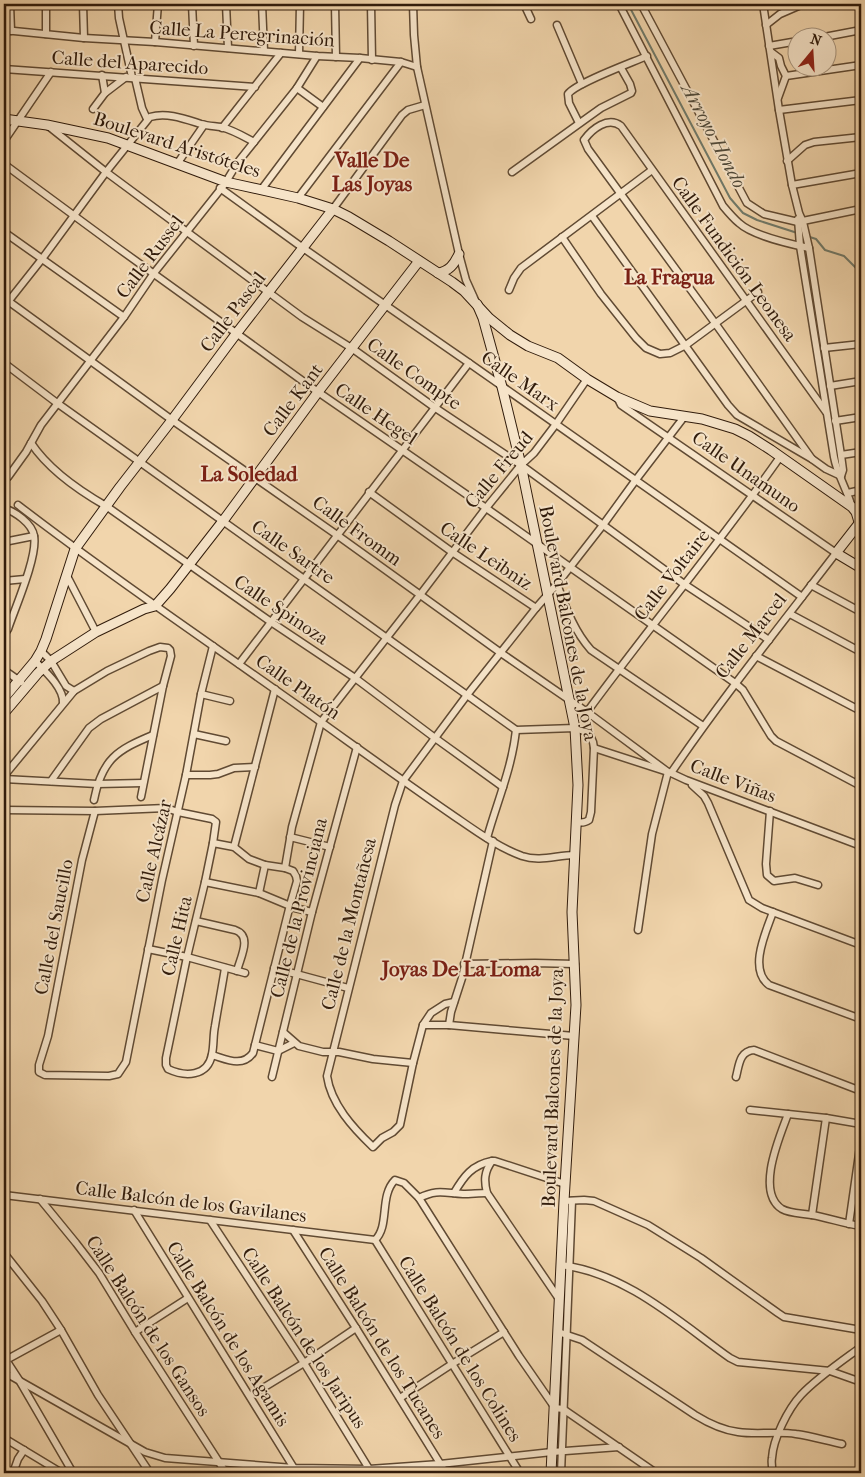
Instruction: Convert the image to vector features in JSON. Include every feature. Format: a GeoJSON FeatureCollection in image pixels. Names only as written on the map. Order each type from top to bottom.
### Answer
{"type":"FeatureCollection","features":[{"type":"Feature","properties":{"kind":"street"},"geometry":{"type":"LineString","coordinates":[[7,30],[10,4]]}},
{"type":"Feature","properties":{"kind":"street"},"geometry":{"type":"LineString","coordinates":[[46,4],[46,34]]}},
{"type":"Feature","properties":{"kind":"street"},"geometry":{"type":"LineString","coordinates":[[83,4],[84,38]]}},
{"type":"Feature","properties":{"kind":"street"},"geometry":{"type":"LineString","coordinates":[[118,4],[118,18],[131,77],[147,120]]}},
{"type":"Feature","properties":{"kind":"street"},"geometry":{"type":"LineString","coordinates":[[155,42],[158,4]]}},
{"type":"Feature","properties":{"kind":"street"},"geometry":{"type":"LineString","coordinates":[[192,4],[194,46]]}},
{"type":"Feature","properties":{"kind":"street"},"geometry":{"type":"LineString","coordinates":[[226,4],[228,48]]}},
{"type":"Feature","properties":{"kind":"street"},"geometry":{"type":"LineString","coordinates":[[262,4],[264,52]]}},
{"type":"Feature","properties":{"kind":"street"},"geometry":{"type":"LineString","coordinates":[[299,54],[300,4]]}},
{"type":"Feature","properties":{"kind":"street"},"geometry":{"type":"LineString","coordinates":[[335,4],[336,56]]}},
{"type":"Feature","properties":{"kind":"street"},"geometry":{"type":"LineString","coordinates":[[371,4],[372,60]]}},
{"type":"Feature","properties":{"kind":"street","name":"Boulevard Balcones de la Joya"},"geometry":{"type":"LineString","coordinates":[[414,4],[417,66],[425,105],[459,254],[466,280],[483,317],[521,465],[575,728],[578,785],[572,912],[576,1005],[565,1184],[568,1201],[559,1408],[556,1452],[551,1473]]}},
{"type":"Feature","properties":{"kind":"street"},"geometry":{"type":"LineString","coordinates":[[524,4],[531,19]]}},
{"type":"Feature","properties":{"kind":"street"},"geometry":{"type":"LineString","coordinates":[[619,4],[723,206],[747,229],[808,248]]}},
{"type":"Feature","properties":{"kind":"street"},"geometry":{"type":"LineString","coordinates":[[641,4],[709,130],[743,198],[752,208],[801,226],[818,218],[861,209]]}},
{"type":"Feature","properties":{"kind":"street"},"geometry":{"type":"LineString","coordinates":[[763,4],[787,161],[801,226],[807,238],[841,455],[843,470],[841,476]]}},
{"type":"Feature","properties":{"kind":"street"},"geometry":{"type":"LineString","coordinates":[[766,25],[780,14],[803,4]]}},
{"type":"Feature","properties":{"kind":"street"},"geometry":{"type":"LineString","coordinates":[[557,25],[582,84]]}},
{"type":"Feature","properties":{"kind":"street","name":"Calle La Peregrinación"},"geometry":{"type":"LineString","coordinates":[[7,30],[84,38],[360,58],[401,62],[417,66]]}},
{"type":"Feature","properties":{"kind":"street"},"geometry":{"type":"LineString","coordinates":[[838,34],[861,30]]}},
{"type":"Feature","properties":{"kind":"street"},"geometry":{"type":"LineString","coordinates":[[770,49],[788,44]]}},
{"type":"Feature","properties":{"kind":"street"},"geometry":{"type":"LineString","coordinates":[[770,49],[779,58],[786,76]]}},
{"type":"Feature","properties":{"kind":"street"},"geometry":{"type":"LineString","coordinates":[[222,128],[282,53]]}},
{"type":"Feature","properties":{"kind":"street","name":"Calle Russel"},"geometry":{"type":"LineString","coordinates":[[8,478],[26,452],[41,425],[124,317],[154,273],[223,185],[238,162],[297,88],[317,56]]}},
{"type":"Feature","properties":{"kind":"street"},"geometry":{"type":"LineString","coordinates":[[580,123],[569,103],[568,94],[570,90],[647,56]]}},
{"type":"Feature","properties":{"kind":"street"},"geometry":{"type":"LineString","coordinates":[[262,190],[360,58]]}},
{"type":"Feature","properties":{"kind":"street"},"geometry":{"type":"LineString","coordinates":[[298,198],[401,62]]}},
{"type":"Feature","properties":{"kind":"street"},"geometry":{"type":"LineString","coordinates":[[786,76],[861,65]]}},
{"type":"Feature","properties":{"kind":"street"},"geometry":{"type":"LineString","coordinates":[[512,172],[602,108],[631,94],[630,84],[621,68]]}},
{"type":"Feature","properties":{"kind":"street","name":"Calle del Aparecido"},"geometry":{"type":"LineString","coordinates":[[4,69],[255,87]]}},
{"type":"Feature","properties":{"kind":"street"},"geometry":{"type":"LineString","coordinates":[[4,141],[51,72]]}},
{"type":"Feature","properties":{"kind":"street"},"geometry":{"type":"LineString","coordinates":[[102,75],[105,93]]}},
{"type":"Feature","properties":{"kind":"street"},"geometry":{"type":"LineString","coordinates":[[778,98],[786,76]]}},
{"type":"Feature","properties":{"kind":"street"},"geometry":{"type":"LineString","coordinates":[[92,109],[105,93],[131,77]]}},
{"type":"Feature","properties":{"kind":"street"},"geometry":{"type":"LineString","coordinates":[[297,88],[323,107]]}},
{"type":"Feature","properties":{"kind":"street"},"geometry":{"type":"LineString","coordinates":[[779,110],[861,100]]}},
{"type":"Feature","properties":{"kind":"street","name":"Calle Pascal"},"geometry":{"type":"LineString","coordinates":[[22,683],[46,640],[75,550],[106,506],[333,209],[402,115],[408,110],[425,105]]}},
{"type":"Feature","properties":{"kind":"street"},"geometry":{"type":"LineString","coordinates":[[5,302],[42,259],[147,120],[155,115],[173,116],[233,131],[254,142]]}},
{"type":"Feature","properties":{"kind":"street","name":"Boulevard Aristóteles"},"geometry":{"type":"LineString","coordinates":[[4,119],[48,125],[108,138],[177,164],[223,185],[262,190],[298,198],[333,209],[365,226],[464,291],[489,318],[510,335],[528,346],[558,358],[617,397],[650,412],[702,419],[735,429],[750,436],[852,507]]}},
{"type":"Feature","properties":{"kind":"street","name":"Calle Fundición Leonesa"},"geometry":{"type":"LineString","coordinates":[[621,193],[584,143],[585,138],[599,126],[611,122],[621,126],[826,412]]}},
{"type":"Feature","properties":{"kind":"street","name":"Calle Compte"},"geometry":{"type":"LineString","coordinates":[[48,125],[51,130],[106,172],[302,316],[521,465],[684,584],[769,640]]}},
{"type":"Feature","properties":{"kind":"street"},"geometry":{"type":"LineString","coordinates":[[177,164],[204,125]]}},
{"type":"Feature","properties":{"kind":"street"},"geometry":{"type":"LineString","coordinates":[[787,161],[805,145],[861,137]]}},
{"type":"Feature","properties":{"kind":"street","name":"Calle Hegel"},"geometry":{"type":"LineString","coordinates":[[4,164],[236,334],[735,683],[743,690],[776,741],[861,786]]}},
{"type":"Feature","properties":{"kind":"street"},"geometry":{"type":"LineString","coordinates":[[509,290],[514,278],[522,268],[652,170]]}},
{"type":"Feature","properties":{"kind":"street"},"geometry":{"type":"LineString","coordinates":[[792,185],[861,173]]}},
{"type":"Feature","properties":{"kind":"street","name":"Calle Marx"},"geometry":{"type":"LineString","coordinates":[[223,185],[303,248],[802,597]]}},
{"type":"Feature","properties":{"kind":"street"},"geometry":{"type":"LineString","coordinates":[[621,193],[812,459]]}},
{"type":"Feature","properties":{"kind":"street"},"geometry":{"type":"LineString","coordinates":[[592,216],[736,415],[812,459],[826,470],[841,476]]}},
{"type":"Feature","properties":{"kind":"street"},"geometry":{"type":"LineString","coordinates":[[801,226],[800,246],[836,468],[848,492],[852,507],[861,518]]}},
{"type":"Feature","properties":{"kind":"street"},"geometry":{"type":"LineString","coordinates":[[4,232],[124,317]]}},
{"type":"Feature","properties":{"kind":"street"},"geometry":{"type":"LineString","coordinates":[[562,237],[601,294],[626,326],[646,348],[660,354],[670,353],[686,345],[758,292]]}},
{"type":"Feature","properties":{"kind":"street"},"geometry":{"type":"LineString","coordinates":[[438,273],[446,272],[456,262],[459,254]]}},
{"type":"Feature","properties":{"kind":"street","name":"Calle Kant"},"geometry":{"type":"LineString","coordinates":[[155,606],[223,521],[318,392],[420,261]]}},
{"type":"Feature","properties":{"kind":"street","name":"Calle Fromm"},"geometry":{"type":"LineString","coordinates":[[5,302],[91,360],[172,420],[338,534],[420,595],[669,772]]}},
{"type":"Feature","properties":{"kind":"street"},"geometry":{"type":"LineString","coordinates":[[824,348],[861,344]]}},
{"type":"Feature","properties":{"kind":"street","name":"Calle Sartre"},"geometry":{"type":"LineString","coordinates":[[4,363],[516,730]]}},
{"type":"Feature","properties":{"kind":"street"},"geometry":{"type":"LineString","coordinates":[[239,664],[469,363]]}},
{"type":"Feature","properties":{"kind":"street","name":"Calle Freud"},"geometry":{"type":"LineString","coordinates":[[321,722],[486,508],[521,465],[534,453],[587,378]]}},
{"type":"Feature","properties":{"kind":"street"},"geometry":{"type":"LineString","coordinates":[[830,386],[861,381]]}},
{"type":"Feature","properties":{"kind":"street","name":"Calle Unamuno"},"geometry":{"type":"LineString","coordinates":[[617,397],[621,405],[668,438],[836,553],[861,568]]}},
{"type":"Feature","properties":{"kind":"street"},"geometry":{"type":"LineString","coordinates":[[836,421],[861,416]]}},
{"type":"Feature","properties":{"kind":"street"},"geometry":{"type":"LineString","coordinates":[[557,584],[684,417]]}},
{"type":"Feature","properties":{"kind":"street","name":"Calle Spinoza"},"geometry":{"type":"LineString","coordinates":[[31,443],[42,458],[79,490],[106,506],[271,622],[355,678],[503,787]]}},
{"type":"Feature","properties":{"kind":"street","name":"Calle Spinoza"},"geometry":{"type":"LineString","coordinates":[[26,452],[42,458]]}},
{"type":"Feature","properties":{"kind":"street"},"geometry":{"type":"LineString","coordinates":[[841,455],[861,452]]}},
{"type":"Feature","properties":{"kind":"street","name":"Calle Voltaire"},"geometry":{"type":"LineString","coordinates":[[587,712],[780,457]]}},
{"type":"Feature","properties":{"kind":"street"},"geometry":{"type":"LineString","coordinates":[[848,492],[861,490]]}},
{"type":"Feature","properties":{"kind":"street","name":"Calle Leibniz"},"geometry":{"type":"LineString","coordinates":[[369,492],[452,552],[536,608],[557,584],[573,624],[591,650],[703,726]]}},
{"type":"Feature","properties":{"kind":"street","name":"Calle Platón"},"geometry":{"type":"LineString","coordinates":[[18,505],[75,550],[490,840],[522,856],[535,859],[559,855],[574,855]]}},
{"type":"Feature","properties":{"kind":"street"},"geometry":{"type":"LineString","coordinates":[[4,508],[15,513],[24,521],[32,529],[34,536],[34,546],[26,579],[4,635]]}},
{"type":"Feature","properties":{"kind":"street","name":"Calle Marcel"},"geometry":{"type":"LineString","coordinates":[[638,930],[652,834],[669,772],[861,518]]}},
{"type":"Feature","properties":{"kind":"street"},"geometry":{"type":"LineString","coordinates":[[4,542],[34,536]]}},
{"type":"Feature","properties":{"kind":"street"},"geometry":{"type":"LineString","coordinates":[[67,576],[96,632]]}},
{"type":"Feature","properties":{"kind":"street"},"geometry":{"type":"LineString","coordinates":[[4,581],[26,579]]}},
{"type":"Feature","properties":{"kind":"street"},"geometry":{"type":"LineString","coordinates":[[811,586],[861,612]]}},
{"type":"Feature","properties":{"kind":"street"},"geometry":{"type":"LineString","coordinates":[[4,713],[8,692],[51,661],[96,632],[144,609],[155,606]]}},
{"type":"Feature","properties":{"kind":"street","name":"Calle de la Montañesa"},"geometry":{"type":"LineString","coordinates":[[413,1063],[400,1125],[372,1147],[355,1129],[335,1101],[328,1086],[327,1076],[395,804],[403,781],[536,608]]}},
{"type":"Feature","properties":{"kind":"street"},"geometry":{"type":"LineString","coordinates":[[790,614],[861,652]]}},
{"type":"Feature","properties":{"kind":"street","name":"Calle Alcázar"},"geometry":{"type":"LineString","coordinates":[[126,1062],[162,880],[186,775],[201,694],[213,646]]}},
{"type":"Feature","properties":{"kind":"street"},"geometry":{"type":"LineString","coordinates":[[4,778],[74,691],[107,671],[149,651],[160,647],[168,648],[171,652],[141,797]]}},
{"type":"Feature","properties":{"kind":"street"},"geometry":{"type":"LineString","coordinates":[[41,652],[51,661],[66,686],[74,691]]}},
{"type":"Feature","properties":{"kind":"street"},"geometry":{"type":"LineString","coordinates":[[756,656],[861,711]]}},
{"type":"Feature","properties":{"kind":"street"},"geometry":{"type":"LineString","coordinates":[[35,661],[62,692],[63,703]]}},
{"type":"Feature","properties":{"kind":"street"},"geometry":{"type":"LineString","coordinates":[[4,670],[22,683]]}},
{"type":"Feature","properties":{"kind":"street"},"geometry":{"type":"LineString","coordinates":[[51,781],[89,728],[101,719],[163,686]]}},
{"type":"Feature","properties":{"kind":"street"},"geometry":{"type":"LineString","coordinates":[[234,847],[275,690]]}},
{"type":"Feature","properties":{"kind":"street"},"geometry":{"type":"LineString","coordinates":[[201,694],[230,701]]}},
{"type":"Feature","properties":{"kind":"street"},"geometry":{"type":"LineString","coordinates":[[285,868],[290,837],[321,722]]}},
{"type":"Feature","properties":{"kind":"street"},"geometry":{"type":"LineString","coordinates":[[449,1025],[454,1002],[460,987],[490,840],[514,748],[516,730],[575,728],[589,733],[594,742],[590,816],[587,822],[576,822]]}},
{"type":"Feature","properties":{"kind":"street"},"geometry":{"type":"LineString","coordinates":[[194,734],[226,741]]}},
{"type":"Feature","properties":{"kind":"street"},"geometry":{"type":"LineString","coordinates":[[94,800],[97,784],[105,768],[120,751],[128,745],[153,735]]}},
{"type":"Feature","properties":{"kind":"street","name":"Calle de la Provinciana"},"geometry":{"type":"LineString","coordinates":[[272,1077],[312,912],[357,748]]}},
{"type":"Feature","properties":{"kind":"street","name":"Calle Viñas"},"geometry":{"type":"LineString","coordinates":[[594,748],[669,772],[861,846]]}},
{"type":"Feature","properties":{"kind":"street"},"geometry":{"type":"LineString","coordinates":[[186,775],[210,775],[234,768],[255,767]]}},
{"type":"Feature","properties":{"kind":"street"},"geometry":{"type":"LineString","coordinates":[[4,778],[97,784],[143,783]]}},
{"type":"Feature","properties":{"kind":"street"},"geometry":{"type":"LineString","coordinates":[[686,780],[704,796],[749,900],[773,912],[861,944]]}},
{"type":"Feature","properties":{"kind":"street"},"geometry":{"type":"LineString","coordinates":[[4,810],[166,808],[178,812]]}},
{"type":"Feature","properties":{"kind":"street","name":"Calle del Saucillo"},"geometry":{"type":"LineString","coordinates":[[95,810],[82,860],[39,1072],[45,1075],[109,1076],[118,1074],[126,1062]]}},
{"type":"Feature","properties":{"kind":"street"},"geometry":{"type":"LineString","coordinates":[[770,811],[766,864],[767,875],[774,881],[796,878],[818,885]]}},
{"type":"Feature","properties":{"kind":"street","name":"Calle Hita"},"geometry":{"type":"LineString","coordinates":[[178,812],[208,818],[216,822],[214,843],[187,957],[166,1065],[168,1069],[174,1072],[191,1075],[204,1069],[212,1055]]}},
{"type":"Feature","properties":{"kind":"street"},"geometry":{"type":"LineString","coordinates":[[290,837],[330,847]]}},
{"type":"Feature","properties":{"kind":"street"},"geometry":{"type":"LineString","coordinates":[[214,843],[234,847],[250,859],[265,865],[285,868],[293,872],[297,881],[255,1045],[251,1056],[241,1062],[212,1055],[214,1031],[225,968]]}},
{"type":"Feature","properties":{"kind":"street"},"geometry":{"type":"LineString","coordinates":[[259,892],[265,865]]}},
{"type":"Feature","properties":{"kind":"street"},"geometry":{"type":"LineString","coordinates":[[205,882],[259,892],[295,908],[312,912]]}},
{"type":"Feature","properties":{"kind":"street"},"geometry":{"type":"LineString","coordinates":[[773,912],[761,947],[759,959],[762,978],[766,983],[861,1019]]}},
{"type":"Feature","properties":{"kind":"street"},"geometry":{"type":"LineString","coordinates":[[196,921],[241,932],[245,942],[236,971]]}},
{"type":"Feature","properties":{"kind":"street"},"geometry":{"type":"LineString","coordinates":[[148,949],[187,957],[245,973]]}},
{"type":"Feature","properties":{"kind":"street"},"geometry":{"type":"LineString","coordinates":[[464,964],[575,964]]}},
{"type":"Feature","properties":{"kind":"street"},"geometry":{"type":"LineString","coordinates":[[274,968],[348,988]]}},
{"type":"Feature","properties":{"kind":"street"},"geometry":{"type":"LineString","coordinates":[[282,1032],[300,1046],[323,1052],[413,1063],[423,1025],[432,1013],[445,1004],[454,1002]]}},
{"type":"Feature","properties":{"kind":"street"},"geometry":{"type":"LineString","coordinates":[[423,1025],[449,1025],[574,1036]]}},
{"type":"Feature","properties":{"kind":"street"},"geometry":{"type":"LineString","coordinates":[[255,1045],[278,1050],[294,1043]]}},
{"type":"Feature","properties":{"kind":"street"},"geometry":{"type":"LineString","coordinates":[[736,1077],[742,1056],[750,1050],[758,1051],[861,1091]]}},
{"type":"Feature","properties":{"kind":"street"},"geometry":{"type":"LineString","coordinates":[[750,1110],[826,1118],[861,1124]]}},
{"type":"Feature","properties":{"kind":"street"},"geometry":{"type":"LineString","coordinates":[[788,1114],[772,1160],[769,1180],[774,1201],[783,1209],[797,1214],[812,1215],[861,1226]]}},
{"type":"Feature","properties":{"kind":"street"},"geometry":{"type":"LineString","coordinates":[[812,1215],[826,1118]]}},
{"type":"Feature","properties":{"kind":"street"},"geometry":{"type":"LineString","coordinates":[[849,1224],[861,1140]]}},
{"type":"Feature","properties":{"kind":"street"},"geometry":{"type":"LineString","coordinates":[[454,1193],[464,1178],[476,1166],[492,1161],[565,1184]]}},
{"type":"Feature","properties":{"kind":"street"},"geometry":{"type":"LineString","coordinates":[[492,1161],[484,1177],[487,1193],[560,1300]]}},
{"type":"Feature","properties":{"kind":"street"},"geometry":{"type":"LineString","coordinates":[[375,1240],[382,1229],[384,1206],[390,1185],[395,1180],[404,1183],[419,1198],[504,1332],[559,1408],[656,1473]]}},
{"type":"Feature","properties":{"kind":"street"},"geometry":{"type":"LineString","coordinates":[[419,1198],[436,1191],[487,1193]]}},
{"type":"Feature","properties":{"kind":"street","name":"Calle Balcón de los Gavilanes"},"geometry":{"type":"LineString","coordinates":[[4,1195],[375,1240]]}},
{"type":"Feature","properties":{"kind":"street","name":"Calle Balcón de los Gansos"},"geometry":{"type":"LineString","coordinates":[[40,1199],[99,1273],[226,1473]]}},
{"type":"Feature","properties":{"kind":"street"},"geometry":{"type":"LineString","coordinates":[[568,1201],[594,1201],[648,1225],[701,1258],[784,1317],[861,1330]]}},
{"type":"Feature","properties":{"kind":"street","name":"Calle Balcón de los Agamis"},"geometry":{"type":"LineString","coordinates":[[134,1210],[296,1470]]}},
{"type":"Feature","properties":{"kind":"street","name":"Calle Balcón de los Jaripus"},"geometry":{"type":"LineString","coordinates":[[210,1220],[304,1363],[371,1471]]}},
{"type":"Feature","properties":{"kind":"street","name":"Calle Balcón de los Tucanes"},"geometry":{"type":"LineString","coordinates":[[293,1230],[446,1473]]}},
{"type":"Feature","properties":{"kind":"street","name":"Calle Balcón de los Colines"},"geometry":{"type":"LineString","coordinates":[[375,1240],[520,1473]]}},
{"type":"Feature","properties":{"kind":"street"},"geometry":{"type":"LineString","coordinates":[[4,1253],[42,1301],[98,1395],[150,1473]]}},
{"type":"Feature","properties":{"kind":"street"},"geometry":{"type":"LineString","coordinates":[[565,1266],[586,1271],[624,1285],[642,1295],[738,1362],[830,1371],[861,1382]]}},
{"type":"Feature","properties":{"kind":"street","name":"Boulevard Balcones de la Joya"},"geometry":{"type":"LineString","coordinates":[[562,1334],[560,1300],[565,1266]]}},
{"type":"Feature","properties":{"kind":"street"},"geometry":{"type":"LineString","coordinates":[[135,1332],[188,1298]]}},
{"type":"Feature","properties":{"kind":"street"},"geometry":{"type":"LineString","coordinates":[[250,1396],[356,1328]]}},
{"type":"Feature","properties":{"kind":"street"},"geometry":{"type":"LineString","coordinates":[[61,1330],[5,1358],[73,1473]]}},
{"type":"Feature","properties":{"kind":"street"},"geometry":{"type":"LineString","coordinates":[[400,1398],[504,1332]]}},
{"type":"Feature","properties":{"kind":"street"},"geometry":{"type":"LineString","coordinates":[[562,1334],[582,1340],[709,1423],[725,1430],[739,1433],[779,1432],[797,1434],[842,1444]]}},
{"type":"Feature","properties":{"kind":"street"},"geometry":{"type":"LineString","coordinates":[[773,1473],[772,1459],[779,1432],[796,1400],[861,1347]]}},
{"type":"Feature","properties":{"kind":"street"},"geometry":{"type":"LineString","coordinates":[[4,1372],[145,1452],[165,1458],[296,1470],[371,1471],[619,1447]]}},
{"type":"Feature","properties":{"kind":"street"},"geometry":{"type":"LineString","coordinates":[[4,1438],[62,1473]]}},
{"type":"Feature","properties":{"kind":"street"},"geometry":{"type":"LineString","coordinates":[[12,1473],[24,1450]]}},
{"type":"Feature","properties":{"kind":"street","name":"Boulevard Balcones de la Joya"},"geometry":{"type":"LineString","coordinates":[[556,1452],[561,1473]]}},
{"type":"Feature","properties":{"kind":"waterway","name":"Arroyo Hondo"},"geometry":{"type":"LineString","coordinates":[[628,4],[730,198],[743,213],[757,220],[816,239],[825,250],[844,256],[861,273]]}},
{"type":"Feature","properties":{"kind":"district","name":"Valle De Las Joyas"},"geometry":{"type":"Point","coordinates":[372,172]}},
{"type":"Feature","properties":{"kind":"district","name":"La Fragua"},"geometry":{"type":"Point","coordinates":[669,277]}},
{"type":"Feature","properties":{"kind":"district","name":"La Soledad"},"geometry":{"type":"Point","coordinates":[249,474]}},
{"type":"Feature","properties":{"kind":"district","name":"Joyas De La Loma"},"geometry":{"type":"Point","coordinates":[461,969]}}]}
